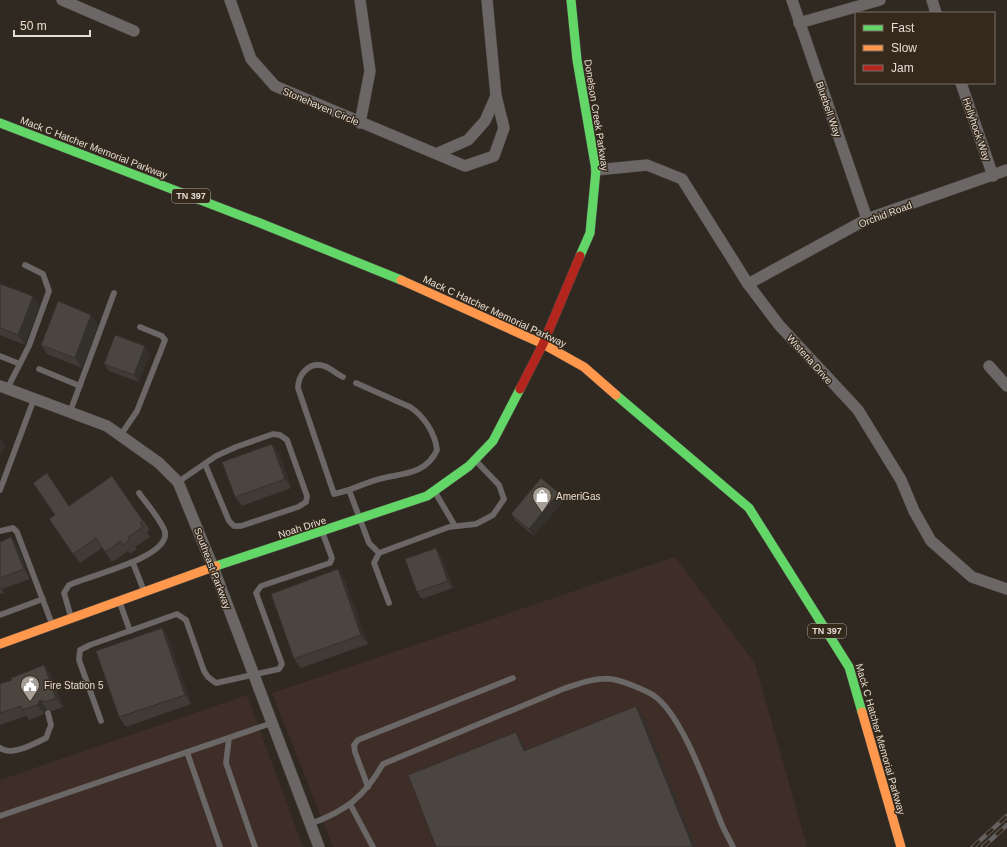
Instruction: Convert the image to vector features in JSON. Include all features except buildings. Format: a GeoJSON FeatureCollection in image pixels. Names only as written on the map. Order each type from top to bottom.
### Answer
{"type":"FeatureCollection","features":[{"type":"Feature","properties":{"kind":"main road","name":"Donelson Creek Parkway"},"geometry":{"type":"LineString","coordinates":[[543,344],[590,233],[596,170],[577,60],[571,0]]}},
{"type":"Feature","properties":{"kind":"main road","name":"Mack C Hatcher Memorial Parkway"},"geometry":{"type":"LineString","coordinates":[[0,123],[274,228],[411,284],[543,344],[584,367],[749,508],[849,667],[900,844]]}},
{"type":"Feature","properties":{"kind":"main road","name":"Noah Drive"},"geometry":{"type":"LineString","coordinates":[[0,644],[120,602],[213,567],[360,520],[427,496],[469,466],[493,441],[543,344]]}},
{"type":"Feature","properties":{"kind":"street"},"geometry":{"type":"LineString","coordinates":[[62,0],[134,31]]}},
{"type":"Feature","properties":{"kind":"street","name":"Stonehaven Circle"},"geometry":{"type":"LineString","coordinates":[[230,0],[251,59],[275,86],[360,123],[438,153],[465,166],[494,156],[504,128],[496,96],[487,0]]}},
{"type":"Feature","properties":{"kind":"street"},"geometry":{"type":"LineString","coordinates":[[360,0],[370,71],[360,123]]}},
{"type":"Feature","properties":{"kind":"street","name":"Bluebell Way"},"geometry":{"type":"LineString","coordinates":[[792,0],[867,219]]}},
{"type":"Feature","properties":{"kind":"street"},"geometry":{"type":"LineString","coordinates":[[799,23],[880,0]]}},
{"type":"Feature","properties":{"kind":"street"},"geometry":{"type":"LineString","coordinates":[[932,0],[936,12]]}},
{"type":"Feature","properties":{"kind":"street","name":"Hollyhock Way"},"geometry":{"type":"LineString","coordinates":[[961,84],[993,176]]}},
{"type":"Feature","properties":{"kind":"street","name":"Stonehaven Circle"},"geometry":{"type":"LineString","coordinates":[[438,153],[468,140],[485,121],[496,96]]}},
{"type":"Feature","properties":{"kind":"street","name":"Wisteria Drive"},"geometry":{"type":"LineString","coordinates":[[596,170],[646,165],[682,179],[748,284],[779,325],[858,410],[900,480],[914,511],[931,541],[972,577],[1007,589]]}},
{"type":"Feature","properties":{"kind":"street","name":"Orchid Road"},"geometry":{"type":"LineString","coordinates":[[748,284],[867,219],[1007,170]]}},
{"type":"Feature","properties":{"kind":"street"},"geometry":{"type":"LineString","coordinates":[[989,366],[1007,386]]}},
{"type":"Feature","properties":{"kind":"street","name":"Southeast Parkway"},"geometry":{"type":"LineString","coordinates":[[3,387],[107,426],[159,463],[178,482],[213,567],[319,847]]}},
{"type":"Feature","properties":{"kind":"lane"},"geometry":{"type":"LineString","coordinates":[[3,387],[20,364],[29,346],[49,290],[43,274],[25,265]]}},
{"type":"Feature","properties":{"kind":"lane"},"geometry":{"type":"LineString","coordinates":[[70,412],[114,293]]}},
{"type":"Feature","properties":{"kind":"lane"},"geometry":{"type":"LineString","coordinates":[[120,436],[137,411],[165,340],[162,336],[140,327]]}},
{"type":"Feature","properties":{"kind":"lane"},"geometry":{"type":"LineString","coordinates":[[0,356],[20,364]]}},
{"type":"Feature","properties":{"kind":"lane"},"geometry":{"type":"LineString","coordinates":[[343,377],[325,366],[317,364],[309,367],[302,373],[298,380],[298,388],[334,494],[388,477],[404,475],[415,471],[430,460],[437,450],[430,428],[418,412],[410,406],[356,383]]}},
{"type":"Feature","properties":{"kind":"lane"},"geometry":{"type":"LineString","coordinates":[[38,369],[80,386]]}},
{"type":"Feature","properties":{"kind":"lane"},"geometry":{"type":"LineString","coordinates":[[0,490],[34,399]]}},
{"type":"Feature","properties":{"kind":"lane"},"geometry":{"type":"LineString","coordinates":[[178,482],[216,456],[273,434],[280,435],[287,440],[307,496],[306,502],[298,507],[284,512],[241,526],[234,526],[229,521],[205,464]]}},
{"type":"Feature","properties":{"kind":"lane"},"geometry":{"type":"LineString","coordinates":[[389,603],[374,563],[379,553],[449,527],[476,524],[493,515],[504,499],[499,485],[475,460]]}},
{"type":"Feature","properties":{"kind":"lane"},"geometry":{"type":"LineString","coordinates":[[349,490],[370,543],[379,553]]}},
{"type":"Feature","properties":{"kind":"lane"},"geometry":{"type":"LineString","coordinates":[[434,490],[456,526]]}},
{"type":"Feature","properties":{"kind":"lane"},"geometry":{"type":"LineString","coordinates":[[72,619],[64,594],[69,585],[133,563],[162,544],[165,539],[165,532],[161,524],[139,493]]}},
{"type":"Feature","properties":{"kind":"lane"},"geometry":{"type":"LineString","coordinates":[[0,531],[13,528],[17,532],[53,626]]}},
{"type":"Feature","properties":{"kind":"lane"},"geometry":{"type":"LineString","coordinates":[[101,721],[79,660],[80,650],[90,645],[177,614],[186,620],[208,677],[216,683],[279,669],[282,664],[256,593],[261,586],[330,563],[332,558],[322,532]]}},
{"type":"Feature","properties":{"kind":"lane"},"geometry":{"type":"LineString","coordinates":[[133,563],[145,592]]}},
{"type":"Feature","properties":{"kind":"lane"},"geometry":{"type":"LineString","coordinates":[[0,615],[43,600]]}},
{"type":"Feature","properties":{"kind":"lane"},"geometry":{"type":"LineString","coordinates":[[120,602],[130,631]]}},
{"type":"Feature","properties":{"kind":"lane"},"geometry":{"type":"LineString","coordinates":[[368,787],[355,752],[354,745],[358,740],[513,678]]}},
{"type":"Feature","properties":{"kind":"lane"},"geometry":{"type":"LineString","coordinates":[[310,824],[335,815],[350,804],[375,779],[383,764],[563,689],[590,680],[611,679],[654,695],[664,706],[680,729],[699,766],[720,822],[733,847]]}},
{"type":"Feature","properties":{"kind":"lane"},"geometry":{"type":"LineString","coordinates":[[0,748],[2,750],[17,750],[46,738],[51,726],[48,713]]}},
{"type":"Feature","properties":{"kind":"lane"},"geometry":{"type":"LineString","coordinates":[[0,816],[272,723]]}},
{"type":"Feature","properties":{"kind":"lane"},"geometry":{"type":"LineString","coordinates":[[229,738],[226,763],[255,847]]}},
{"type":"Feature","properties":{"kind":"lane"},"geometry":{"type":"LineString","coordinates":[[187,752],[220,847]]}},
{"type":"Feature","properties":{"kind":"lane"},"geometry":{"type":"LineString","coordinates":[[350,804],[373,847]]}},
{"type":"Feature","properties":{"kind":"shaded area"},"geometry":{"type":"Polygon","coordinates":[[[675,557],[755,663],[807,847],[333,847],[272,693],[675,557]]]}},
{"type":"Feature","properties":{"kind":"shaded area"},"geometry":{"type":"Polygon","coordinates":[[[247,695],[303,847],[0,847],[0,780],[247,695]]]}},
{"type":"Feature","properties":{"kind":"railway"},"geometry":{"type":"LineString","coordinates":[[973,847],[1007,816]]}},
{"type":"Feature","properties":{"kind":"railway"},"geometry":{"type":"LineString","coordinates":[[983,847],[1007,825]]}},
{"type":"Feature","properties":{"kind":"traffic: fast"},"geometry":{"type":"LineString","coordinates":[[571,0],[577,60],[596,170],[590,233],[580,256]]}},
{"type":"Feature","properties":{"kind":"traffic: fast"},"geometry":{"type":"LineString","coordinates":[[0,123],[260,223],[401,280]]}},
{"type":"Feature","properties":{"kind":"traffic: fast"},"geometry":{"type":"LineString","coordinates":[[216,566],[427,496],[469,466],[493,441],[520,389]]}},
{"type":"Feature","properties":{"kind":"traffic: fast"},"geometry":{"type":"LineString","coordinates":[[616,395],[749,508],[849,667],[862,712]]}},
{"type":"Feature","properties":{"kind":"traffic: slow"},"geometry":{"type":"LineString","coordinates":[[401,280],[543,344],[584,367],[616,395]]}},
{"type":"Feature","properties":{"kind":"traffic: slow"},"geometry":{"type":"LineString","coordinates":[[0,644],[216,566]]}},
{"type":"Feature","properties":{"kind":"traffic: slow"},"geometry":{"type":"LineString","coordinates":[[862,712],[901,847]]}},
{"type":"Feature","properties":{"kind":"traffic: jam"},"geometry":{"type":"LineString","coordinates":[[520,389],[543,344],[580,256]]}},
{"type":"Feature","properties":{"kind":"place","name":"AmeriGas"},"geometry":{"type":"Point","coordinates":[542,513]}},
{"type":"Feature","properties":{"kind":"place","name":"Fire Station 5"},"geometry":{"type":"Point","coordinates":[30,702]}}]}
